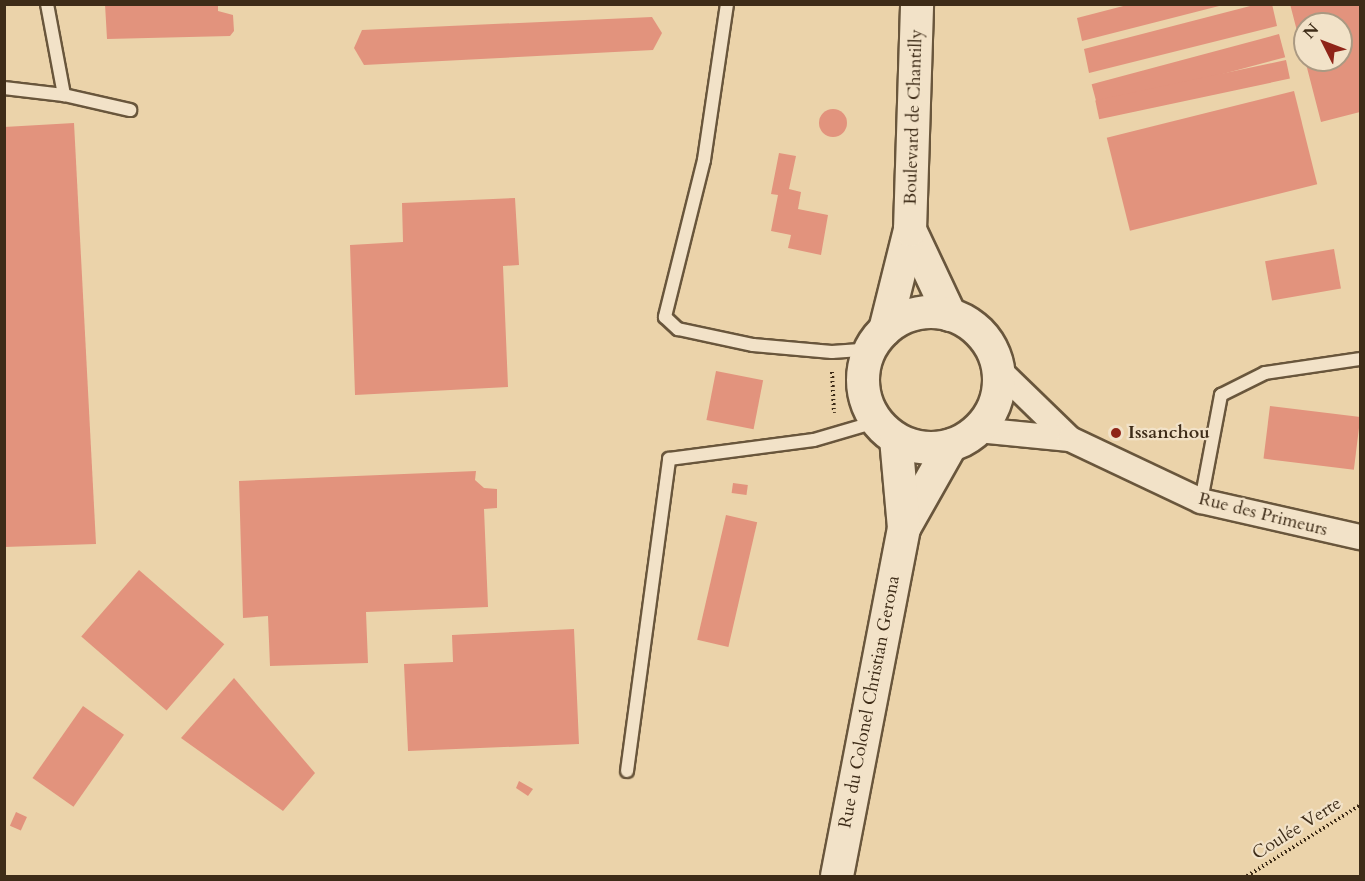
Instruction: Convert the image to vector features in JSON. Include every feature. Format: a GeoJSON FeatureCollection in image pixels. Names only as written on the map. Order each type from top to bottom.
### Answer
{"type":"FeatureCollection","features":[{"type":"Feature","properties":{"kind":"street","name":"Boulevard de Chantilly"},"geometry":{"type":"LineString","coordinates":[[878,340],[910,230],[917,4]]}},
{"type":"Feature","properties":{"kind":"street","name":"Boulevard de Chantilly"},"geometry":{"type":"LineString","coordinates":[[910,230],[950,315]]}},
{"type":"Feature","properties":{"kind":"street"},"geometry":{"type":"LineString","coordinates":[[918,313],[950,315],[979,331],[999,370],[992,413],[978,430],[951,445],[913,447],[886,430],[862,378],[878,340],[918,313]]}},
{"type":"Feature","properties":{"kind":"street","name":"Rue des Primeurs"},"geometry":{"type":"LineString","coordinates":[[999,370],[1070,439],[1202,501],[1360,537]]}},
{"type":"Feature","properties":{"kind":"street","name":"Rue du Colonel Christian Gerona"},"geometry":{"type":"LineString","coordinates":[[886,430],[904,528]]}},
{"type":"Feature","properties":{"kind":"street","name":"Rue des Primeurs"},"geometry":{"type":"LineString","coordinates":[[978,430],[1070,439]]}},
{"type":"Feature","properties":{"kind":"street","name":"Rue du Colonel Christian Gerona"},"geometry":{"type":"LineString","coordinates":[[837,876],[904,528],[951,445]]}},
{"type":"Feature","properties":{"kind":"lane"},"geometry":{"type":"LineString","coordinates":[[47,4],[63,95]]}},
{"type":"Feature","properties":{"kind":"lane"},"geometry":{"type":"LineString","coordinates":[[727,4],[704,160],[665,317],[678,329],[726,341],[832,352],[878,340]]}},
{"type":"Feature","properties":{"kind":"lane"},"geometry":{"type":"LineString","coordinates":[[4,88],[63,95],[130,110]]}},
{"type":"Feature","properties":{"kind":"lane"},"geometry":{"type":"LineString","coordinates":[[1202,501],[1221,395],[1265,373],[1360,359]]}},
{"type":"Feature","properties":{"kind":"lane"},"geometry":{"type":"LineString","coordinates":[[627,771],[669,459],[834,434],[886,430]]}},
{"type":"Feature","properties":{"kind":"path"},"geometry":{"type":"LineString","coordinates":[[832,352],[834,434]]}},
{"type":"Feature","properties":{"kind":"path","name":"Coulée Verte"},"geometry":{"type":"LineString","coordinates":[[1247,876],[1360,805]]}},
{"type":"Feature","properties":{"kind":"building"},"geometry":{"type":"Polygon","coordinates":[[[105,4],[218,4],[218,11],[233,15],[234,31],[230,36],[107,39],[105,4]]]}},
{"type":"Feature","properties":{"kind":"building"},"geometry":{"type":"Polygon","coordinates":[[[1131,4],[1223,5],[1082,41],[1077,18],[1131,4]]]}},
{"type":"Feature","properties":{"kind":"building"},"geometry":{"type":"Polygon","coordinates":[[[1258,4],[1272,4],[1277,26],[1089,73],[1084,49],[1258,4]]]}},
{"type":"Feature","properties":{"kind":"building"},"geometry":{"type":"Polygon","coordinates":[[[1290,4],[1360,4],[1360,112],[1321,122],[1308,72],[1353,72],[1353,12],[1293,12],[1293,16],[1290,4]]]}},
{"type":"Feature","properties":{"kind":"building"},"geometry":{"type":"Polygon","coordinates":[[[652,17],[662,33],[653,50],[364,65],[354,48],[362,30],[652,17]]]}},
{"type":"Feature","properties":{"kind":"building"},"geometry":{"type":"Polygon","coordinates":[[[1279,34],[1285,57],[1098,107],[1092,84],[1279,34]]]}},
{"type":"Feature","properties":{"kind":"building"},"geometry":{"type":"Polygon","coordinates":[[[1286,60],[1290,79],[1099,119],[1095,101],[1286,60]]]}},
{"type":"Feature","properties":{"kind":"building"},"geometry":{"type":"Polygon","coordinates":[[[1294,91],[1317,184],[1130,231],[1107,138],[1294,91]]]}},
{"type":"Feature","properties":{"kind":"building"},"geometry":{"type":"Polygon","coordinates":[[[833,109],[843,113],[847,123],[843,133],[833,137],[823,133],[819,123],[823,113],[833,109]]]}},
{"type":"Feature","properties":{"kind":"building"},"geometry":{"type":"Polygon","coordinates":[[[74,123],[96,544],[4,547],[4,127],[74,123]]]}},
{"type":"Feature","properties":{"kind":"building"},"geometry":{"type":"Polygon","coordinates":[[[779,153],[796,156],[789,189],[801,192],[798,209],[828,215],[821,255],[788,248],[791,235],[771,231],[778,195],[771,194],[779,153]]]}},
{"type":"Feature","properties":{"kind":"building"},"geometry":{"type":"Polygon","coordinates":[[[515,198],[519,265],[503,266],[508,387],[355,395],[350,245],[403,242],[402,203],[515,198]]]}},
{"type":"Feature","properties":{"kind":"building"},"geometry":{"type":"Polygon","coordinates":[[[1334,249],[1341,288],[1272,301],[1265,261],[1334,249]]]}},
{"type":"Feature","properties":{"kind":"building"},"geometry":{"type":"Polygon","coordinates":[[[716,371],[763,380],[754,429],[706,420],[716,371]]]}},
{"type":"Feature","properties":{"kind":"building"},"geometry":{"type":"Polygon","coordinates":[[[1270,406],[1360,417],[1354,470],[1264,459],[1270,406]]]}},
{"type":"Feature","properties":{"kind":"building"},"geometry":{"type":"Polygon","coordinates":[[[476,471],[475,480],[484,488],[497,489],[497,508],[484,509],[488,607],[366,612],[368,663],[270,666],[268,616],[243,618],[239,481],[476,471]]]}},
{"type":"Feature","properties":{"kind":"building"},"geometry":{"type":"Polygon","coordinates":[[[733,483],[748,485],[746,495],[732,493],[733,483]]]}},
{"type":"Feature","properties":{"kind":"building"},"geometry":{"type":"Polygon","coordinates":[[[726,515],[757,522],[728,647],[697,640],[726,515]]]}},
{"type":"Feature","properties":{"kind":"building"},"geometry":{"type":"Polygon","coordinates":[[[139,570],[224,644],[167,711],[81,636],[139,570]]]}},
{"type":"Feature","properties":{"kind":"building"},"geometry":{"type":"Polygon","coordinates":[[[574,629],[579,744],[408,751],[404,664],[453,662],[452,635],[574,629]]]}},
{"type":"Feature","properties":{"kind":"building"},"geometry":{"type":"Polygon","coordinates":[[[234,678],[315,773],[283,811],[181,738],[234,678]]]}},
{"type":"Feature","properties":{"kind":"building"},"geometry":{"type":"Polygon","coordinates":[[[83,706],[124,735],[73,807],[33,778],[83,706]]]}},
{"type":"Feature","properties":{"kind":"building"},"geometry":{"type":"Polygon","coordinates":[[[519,781],[533,789],[528,796],[516,788],[519,781]]]}},
{"type":"Feature","properties":{"kind":"building"},"geometry":{"type":"Polygon","coordinates":[[[16,812],[27,817],[21,831],[10,826],[16,812]]]}},
{"type":"Feature","properties":{"kind":"place","name":"Issanchou"},"geometry":{"type":"Point","coordinates":[1116,433]}}]}
